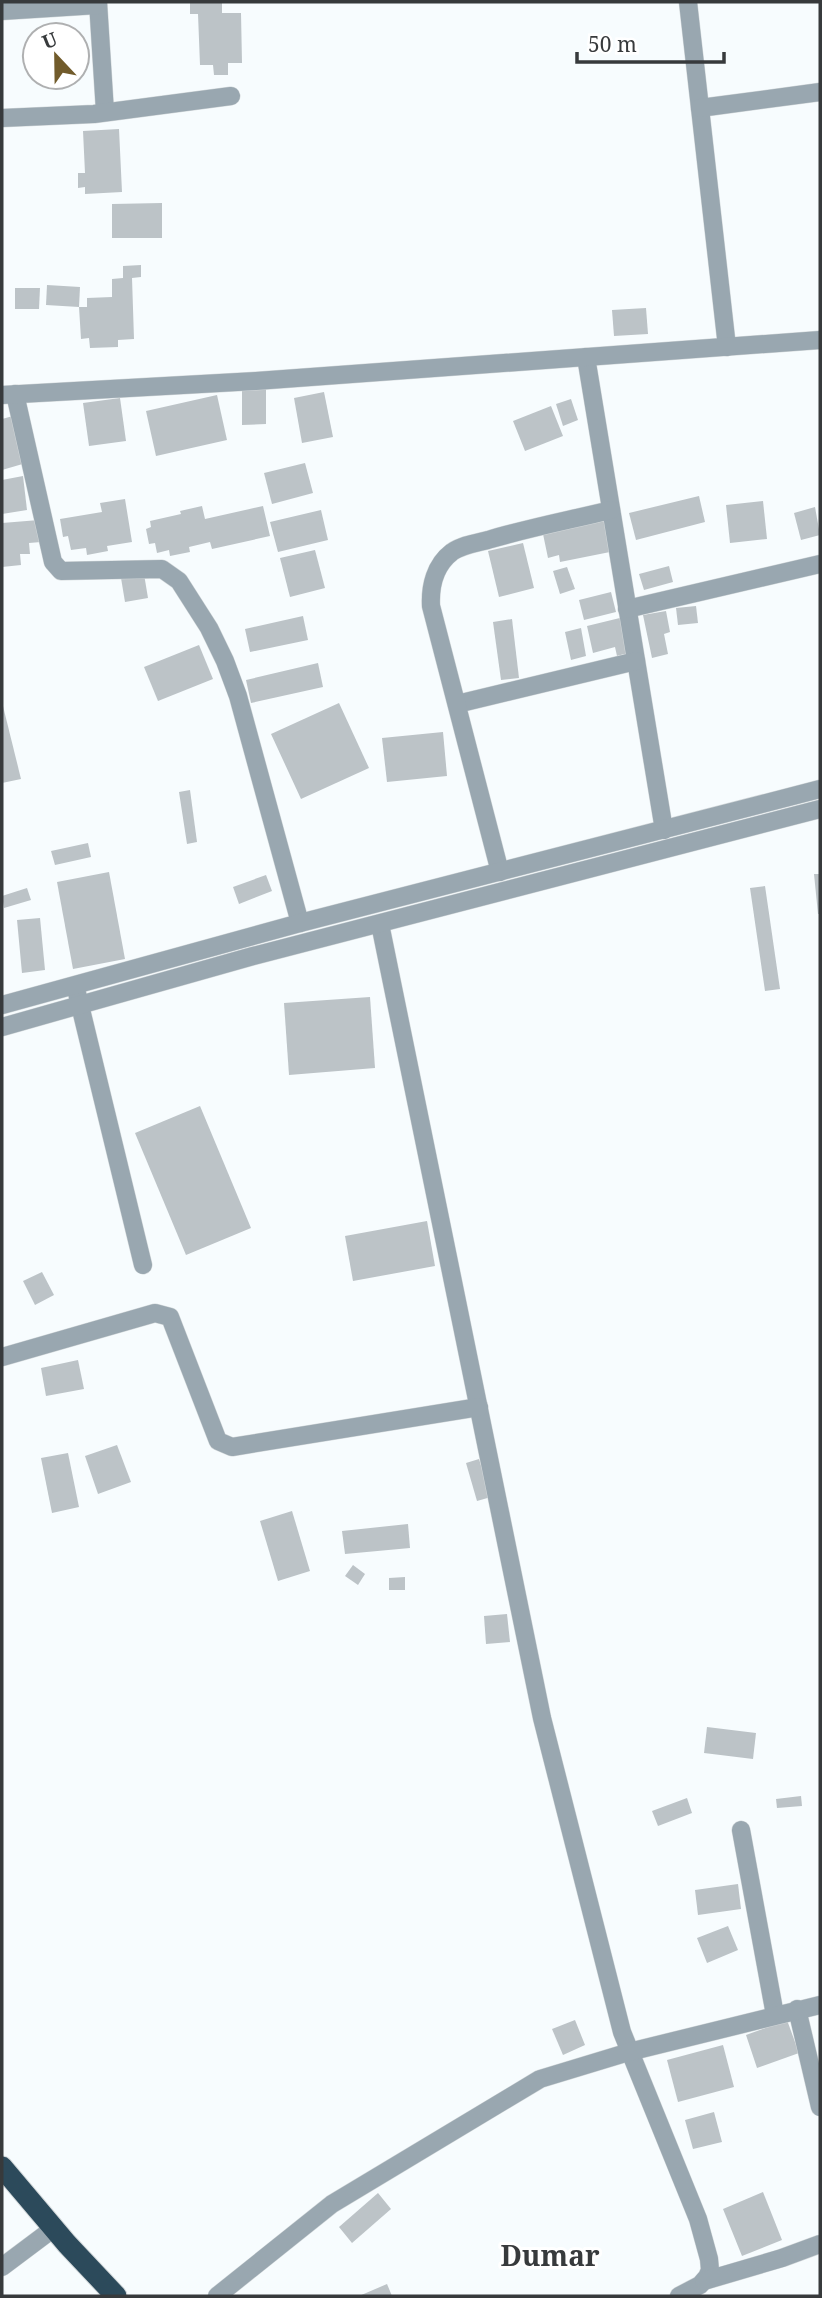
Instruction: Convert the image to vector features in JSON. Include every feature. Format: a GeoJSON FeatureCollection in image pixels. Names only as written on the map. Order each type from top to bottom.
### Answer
{"type":"FeatureCollection","features":[{"type":"Feature","properties":{"kind":"highway"},"geometry":{"type":"LineString","coordinates":[[2,2166],[116,2296]]}},
{"type":"Feature","properties":{"kind":"street"},"geometry":{"type":"LineString","coordinates":[[688,2],[727,347]]}},
{"type":"Feature","properties":{"kind":"street"},"geometry":{"type":"LineString","coordinates":[[2,12],[98,4],[105,112]]}},
{"type":"Feature","properties":{"kind":"street"},"geometry":{"type":"LineString","coordinates":[[700,108],[820,92]]}},
{"type":"Feature","properties":{"kind":"street"},"geometry":{"type":"LineString","coordinates":[[2,118],[105,112],[231,96]]}},
{"type":"Feature","properties":{"kind":"street"},"geometry":{"type":"LineString","coordinates":[[300,923],[238,696],[209,628],[179,581],[162,569],[61,571],[53,562],[9,394],[256,382],[820,340]]}},
{"type":"Feature","properties":{"kind":"street"},"geometry":{"type":"LineString","coordinates":[[586,357],[664,830]]}},
{"type":"Feature","properties":{"kind":"street"},"geometry":{"type":"LineString","coordinates":[[500,872],[431,606],[430,591],[434,575],[444,559],[458,548],[611,510]]}},
{"type":"Feature","properties":{"kind":"street"},"geometry":{"type":"LineString","coordinates":[[628,610],[820,564]]}},
{"type":"Feature","properties":{"kind":"street"},"geometry":{"type":"LineString","coordinates":[[457,704],[636,662]]}},
{"type":"Feature","properties":{"kind":"street"},"geometry":{"type":"LineString","coordinates":[[2,1005],[300,923],[820,789]]}},
{"type":"Feature","properties":{"kind":"street"},"geometry":{"type":"LineString","coordinates":[[2,1027],[380,923],[820,809]]}},
{"type":"Feature","properties":{"kind":"street"},"geometry":{"type":"LineString","coordinates":[[380,923],[542,1718],[629,2052],[698,2219],[710,2265],[704,2281]]}},
{"type":"Feature","properties":{"kind":"street"},"geometry":{"type":"LineString","coordinates":[[74,985],[143,1265]]}},
{"type":"Feature","properties":{"kind":"street"},"geometry":{"type":"LineString","coordinates":[[2,1357],[155,1313],[170,1317],[218,1441],[232,1447],[479,1407]]}},
{"type":"Feature","properties":{"kind":"street"},"geometry":{"type":"LineString","coordinates":[[741,1830],[775,2015]]}},
{"type":"Feature","properties":{"kind":"street"},"geometry":{"type":"LineString","coordinates":[[217,2296],[332,2204],[540,2079],[629,2052],[820,2005]]}},
{"type":"Feature","properties":{"kind":"street"},"geometry":{"type":"LineString","coordinates":[[797,2009],[820,2107]]}},
{"type":"Feature","properties":{"kind":"street"},"geometry":{"type":"LineString","coordinates":[[2,2267],[54,2228]]}},
{"type":"Feature","properties":{"kind":"street"},"geometry":{"type":"LineString","coordinates":[[679,2296],[704,2281],[820,2244]]}},
{"type":"Feature","properties":{"kind":"building"},"geometry":{"type":"Polygon","coordinates":[[[190,2],[222,2],[222,13],[241,13],[242,63],[228,63],[228,75],[214,75],[213,65],[200,65],[198,14],[190,14],[190,2]]]}},
{"type":"Feature","properties":{"kind":"building"},"geometry":{"type":"Polygon","coordinates":[[[119,129],[122,192],[85,194],[85,187],[78,188],[78,173],[85,173],[83,131],[119,129]]]}},
{"type":"Feature","properties":{"kind":"building"},"geometry":{"type":"Polygon","coordinates":[[[162,203],[162,238],[112,238],[112,204],[162,203]]]}},
{"type":"Feature","properties":{"kind":"building"},"geometry":{"type":"Polygon","coordinates":[[[141,265],[141,277],[132,278],[134,339],[118,340],[118,347],[90,348],[89,338],[81,339],[79,307],[87,307],[87,298],[112,297],[112,279],[123,278],[123,266],[141,265]]]}},
{"type":"Feature","properties":{"kind":"building"},"geometry":{"type":"Polygon","coordinates":[[[47,285],[80,287],[79,307],[46,305],[47,285]]]}},
{"type":"Feature","properties":{"kind":"building"},"geometry":{"type":"Polygon","coordinates":[[[15,288],[40,288],[39,309],[15,309],[15,288]]]}},
{"type":"Feature","properties":{"kind":"building"},"geometry":{"type":"Polygon","coordinates":[[[646,308],[648,334],[614,336],[612,310],[646,308]]]}},
{"type":"Feature","properties":{"kind":"building"},"geometry":{"type":"Polygon","coordinates":[[[242,389],[266,389],[266,424],[242,425],[242,389]]]}},
{"type":"Feature","properties":{"kind":"building"},"geometry":{"type":"Polygon","coordinates":[[[324,392],[333,437],[302,443],[294,398],[324,392]]]}},
{"type":"Feature","properties":{"kind":"building"},"geometry":{"type":"Polygon","coordinates":[[[217,395],[227,440],[156,456],[146,411],[217,395]]]}},
{"type":"Feature","properties":{"kind":"building"},"geometry":{"type":"Polygon","coordinates":[[[120,398],[126,441],[89,446],[83,403],[120,398]]]}},
{"type":"Feature","properties":{"kind":"building"},"geometry":{"type":"Polygon","coordinates":[[[571,399],[578,420],[563,426],[556,404],[571,399]]]}},
{"type":"Feature","properties":{"kind":"building"},"geometry":{"type":"Polygon","coordinates":[[[551,406],[563,436],[525,451],[513,421],[551,406]]]}},
{"type":"Feature","properties":{"kind":"building"},"geometry":{"type":"Polygon","coordinates":[[[13,416],[26,463],[2,470],[2,419],[13,416]]]}},
{"type":"Feature","properties":{"kind":"building"},"geometry":{"type":"Polygon","coordinates":[[[305,463],[313,493],[272,504],[264,473],[305,463]]]}},
{"type":"Feature","properties":{"kind":"building"},"geometry":{"type":"Polygon","coordinates":[[[23,476],[27,510],[2,514],[2,480],[23,476]]]}},
{"type":"Feature","properties":{"kind":"building"},"geometry":{"type":"Polygon","coordinates":[[[699,496],[705,522],[636,540],[629,513],[699,496]]]}},
{"type":"Feature","properties":{"kind":"building"},"geometry":{"type":"Polygon","coordinates":[[[125,499],[132,542],[107,546],[108,551],[87,555],[86,548],[71,550],[68,536],[63,537],[60,519],[102,512],[100,503],[125,499]]]}},
{"type":"Feature","properties":{"kind":"building"},"geometry":{"type":"Polygon","coordinates":[[[763,501],[767,539],[730,543],[726,505],[763,501]]]}},
{"type":"Feature","properties":{"kind":"building"},"geometry":{"type":"Polygon","coordinates":[[[202,506],[205,519],[263,506],[270,536],[212,549],[210,542],[189,547],[190,552],[170,556],[169,550],[157,553],[155,543],[149,544],[146,529],[151,527],[150,521],[202,506]]]}},
{"type":"Feature","properties":{"kind":"building"},"geometry":{"type":"Polygon","coordinates":[[[815,507],[820,535],[801,540],[794,513],[815,507]]]}},
{"type":"Feature","properties":{"kind":"building"},"geometry":{"type":"Polygon","coordinates":[[[321,510],[328,540],[278,552],[270,522],[321,510]]]}},
{"type":"Feature","properties":{"kind":"building"},"geometry":{"type":"Polygon","coordinates":[[[39,520],[41,542],[29,543],[30,554],[20,554],[21,565],[2,567],[2,523],[39,520]]]}},
{"type":"Feature","properties":{"kind":"building"},"geometry":{"type":"Polygon","coordinates":[[[604,521],[610,552],[560,562],[559,555],[548,558],[543,534],[604,521]]]}},
{"type":"Feature","properties":{"kind":"building"},"geometry":{"type":"Polygon","coordinates":[[[523,543],[534,588],[499,597],[488,551],[523,543]]]}},
{"type":"Feature","properties":{"kind":"building"},"geometry":{"type":"Polygon","coordinates":[[[315,550],[325,588],[290,597],[280,558],[315,550]]]}},
{"type":"Feature","properties":{"kind":"building"},"geometry":{"type":"Polygon","coordinates":[[[669,566],[673,582],[644,590],[639,574],[669,566]]]}},
{"type":"Feature","properties":{"kind":"building"},"geometry":{"type":"Polygon","coordinates":[[[567,567],[575,589],[560,594],[553,571],[567,567]]]}},
{"type":"Feature","properties":{"kind":"building"},"geometry":{"type":"Polygon","coordinates":[[[144,574],[148,598],[125,602],[121,578],[144,574]]]}},
{"type":"Feature","properties":{"kind":"building"},"geometry":{"type":"Polygon","coordinates":[[[611,592],[616,612],[584,620],[579,600],[611,592]]]}},
{"type":"Feature","properties":{"kind":"building"},"geometry":{"type":"Polygon","coordinates":[[[696,606],[698,623],[678,625],[676,608],[696,606]]]}},
{"type":"Feature","properties":{"kind":"building"},"geometry":{"type":"Polygon","coordinates":[[[666,611],[670,632],[664,634],[668,654],[652,658],[643,615],[666,611]]]}},
{"type":"Feature","properties":{"kind":"building"},"geometry":{"type":"Polygon","coordinates":[[[303,616],[308,640],[250,652],[245,629],[303,616]]]}},
{"type":"Feature","properties":{"kind":"building"},"geometry":{"type":"Polygon","coordinates":[[[624,617],[632,652],[617,656],[615,647],[593,653],[587,626],[624,617]]]}},
{"type":"Feature","properties":{"kind":"building"},"geometry":{"type":"Polygon","coordinates":[[[512,619],[519,678],[501,680],[493,622],[512,619]]]}},
{"type":"Feature","properties":{"kind":"building"},"geometry":{"type":"Polygon","coordinates":[[[581,628],[586,656],[571,660],[565,632],[581,628]]]}},
{"type":"Feature","properties":{"kind":"building"},"geometry":{"type":"Polygon","coordinates":[[[199,645],[213,679],[158,701],[144,667],[199,645]]]}},
{"type":"Feature","properties":{"kind":"building"},"geometry":{"type":"Polygon","coordinates":[[[318,663],[323,687],[251,703],[246,680],[318,663]]]}},
{"type":"Feature","properties":{"kind":"building"},"geometry":{"type":"Polygon","coordinates":[[[2,702],[21,779],[2,783],[2,702]]]}},
{"type":"Feature","properties":{"kind":"building"},"geometry":{"type":"Polygon","coordinates":[[[339,703],[369,768],[301,799],[271,734],[339,703]]]}},
{"type":"Feature","properties":{"kind":"building"},"geometry":{"type":"Polygon","coordinates":[[[443,732],[447,776],[387,782],[382,738],[443,732]]]}},
{"type":"Feature","properties":{"kind":"building"},"geometry":{"type":"Polygon","coordinates":[[[190,790],[197,842],[187,844],[179,792],[190,790]]]}},
{"type":"Feature","properties":{"kind":"building"},"geometry":{"type":"Polygon","coordinates":[[[88,843],[91,857],[55,865],[51,851],[88,843]]]}},
{"type":"Feature","properties":{"kind":"building"},"geometry":{"type":"Polygon","coordinates":[[[109,872],[125,959],[73,969],[57,882],[109,872]]]}},
{"type":"Feature","properties":{"kind":"building"},"geometry":{"type":"Polygon","coordinates":[[[814,874],[820,874],[820,914],[818,914],[814,874]]]}},
{"type":"Feature","properties":{"kind":"building"},"geometry":{"type":"Polygon","coordinates":[[[266,875],[272,891],[239,904],[233,887],[266,875]]]}},
{"type":"Feature","properties":{"kind":"building"},"geometry":{"type":"Polygon","coordinates":[[[765,886],[780,989],[765,991],[750,888],[765,886]]]}},
{"type":"Feature","properties":{"kind":"building"},"geometry":{"type":"Polygon","coordinates":[[[27,888],[31,900],[4,908],[2,896],[27,888]]]}},
{"type":"Feature","properties":{"kind":"building"},"geometry":{"type":"Polygon","coordinates":[[[40,918],[45,970],[22,973],[17,920],[40,918]]]}},
{"type":"Feature","properties":{"kind":"building"},"geometry":{"type":"Polygon","coordinates":[[[370,997],[375,1068],[289,1075],[284,1003],[370,997]]]}},
{"type":"Feature","properties":{"kind":"building"},"geometry":{"type":"Polygon","coordinates":[[[200,1106],[251,1228],[186,1255],[135,1133],[200,1106]]]}},
{"type":"Feature","properties":{"kind":"building"},"geometry":{"type":"Polygon","coordinates":[[[427,1221],[435,1266],[353,1281],[345,1236],[427,1221]]]}},
{"type":"Feature","properties":{"kind":"building"},"geometry":{"type":"Polygon","coordinates":[[[42,1272],[54,1295],[35,1305],[23,1281],[42,1272]]]}},
{"type":"Feature","properties":{"kind":"building"},"geometry":{"type":"Polygon","coordinates":[[[78,1360],[84,1389],[46,1396],[41,1368],[78,1360]]]}},
{"type":"Feature","properties":{"kind":"building"},"geometry":{"type":"Polygon","coordinates":[[[117,1445],[131,1482],[98,1494],[85,1456],[117,1445]]]}},
{"type":"Feature","properties":{"kind":"building"},"geometry":{"type":"Polygon","coordinates":[[[68,1453],[79,1507],[52,1513],[41,1458],[68,1453]]]}},
{"type":"Feature","properties":{"kind":"building"},"geometry":{"type":"Polygon","coordinates":[[[479,1459],[491,1497],[477,1501],[466,1463],[479,1459]]]}},
{"type":"Feature","properties":{"kind":"building"},"geometry":{"type":"Polygon","coordinates":[[[292,1511],[310,1571],[278,1581],[260,1521],[292,1511]]]}},
{"type":"Feature","properties":{"kind":"building"},"geometry":{"type":"Polygon","coordinates":[[[408,1524],[410,1548],[345,1554],[342,1531],[408,1524]]]}},
{"type":"Feature","properties":{"kind":"building"},"geometry":{"type":"Polygon","coordinates":[[[353,1565],[365,1574],[358,1585],[345,1576],[353,1565]]]}},
{"type":"Feature","properties":{"kind":"building"},"geometry":{"type":"Polygon","coordinates":[[[405,1577],[405,1590],[389,1590],[389,1578],[405,1577]]]}},
{"type":"Feature","properties":{"kind":"building"},"geometry":{"type":"Polygon","coordinates":[[[507,1614],[510,1642],[486,1644],[484,1616],[507,1614]]]}},
{"type":"Feature","properties":{"kind":"building"},"geometry":{"type":"Polygon","coordinates":[[[707,1727],[756,1733],[753,1759],[704,1753],[707,1727]]]}},
{"type":"Feature","properties":{"kind":"building"},"geometry":{"type":"Polygon","coordinates":[[[801,1796],[802,1806],[777,1808],[776,1799],[801,1796]]]}},
{"type":"Feature","properties":{"kind":"building"},"geometry":{"type":"Polygon","coordinates":[[[687,1798],[692,1813],[658,1826],[652,1811],[687,1798]]]}},
{"type":"Feature","properties":{"kind":"building"},"geometry":{"type":"Polygon","coordinates":[[[738,1884],[741,1909],[698,1915],[695,1890],[738,1884]]]}},
{"type":"Feature","properties":{"kind":"building"},"geometry":{"type":"Polygon","coordinates":[[[728,1926],[738,1950],[707,1963],[697,1938],[728,1926]]]}},
{"type":"Feature","properties":{"kind":"building"},"geometry":{"type":"Polygon","coordinates":[[[575,2020],[585,2045],[563,2055],[552,2029],[575,2020]]]}},
{"type":"Feature","properties":{"kind":"building"},"geometry":{"type":"Polygon","coordinates":[[[787,2020],[799,2053],[757,2068],[746,2035],[787,2020]]]}},
{"type":"Feature","properties":{"kind":"building"},"geometry":{"type":"Polygon","coordinates":[[[723,2045],[734,2087],[678,2102],[667,2060],[723,2045]]]}},
{"type":"Feature","properties":{"kind":"building"},"geometry":{"type":"Polygon","coordinates":[[[714,2112],[722,2142],[693,2149],[685,2120],[714,2112]]]}},
{"type":"Feature","properties":{"kind":"building"},"geometry":{"type":"Polygon","coordinates":[[[763,2192],[782,2240],[742,2256],[723,2209],[763,2192]]]}},
{"type":"Feature","properties":{"kind":"building"},"geometry":{"type":"Polygon","coordinates":[[[378,2193],[391,2209],[352,2243],[339,2227],[378,2193]]]}},
{"type":"Feature","properties":{"kind":"building"},"geometry":{"type":"Polygon","coordinates":[[[387,2284],[392,2296],[359,2296],[387,2284]]]}},
{"type":"Feature","properties":{"kind":"district","name":"Dumar"},"geometry":{"type":"Point","coordinates":[550,2255]}}]}
